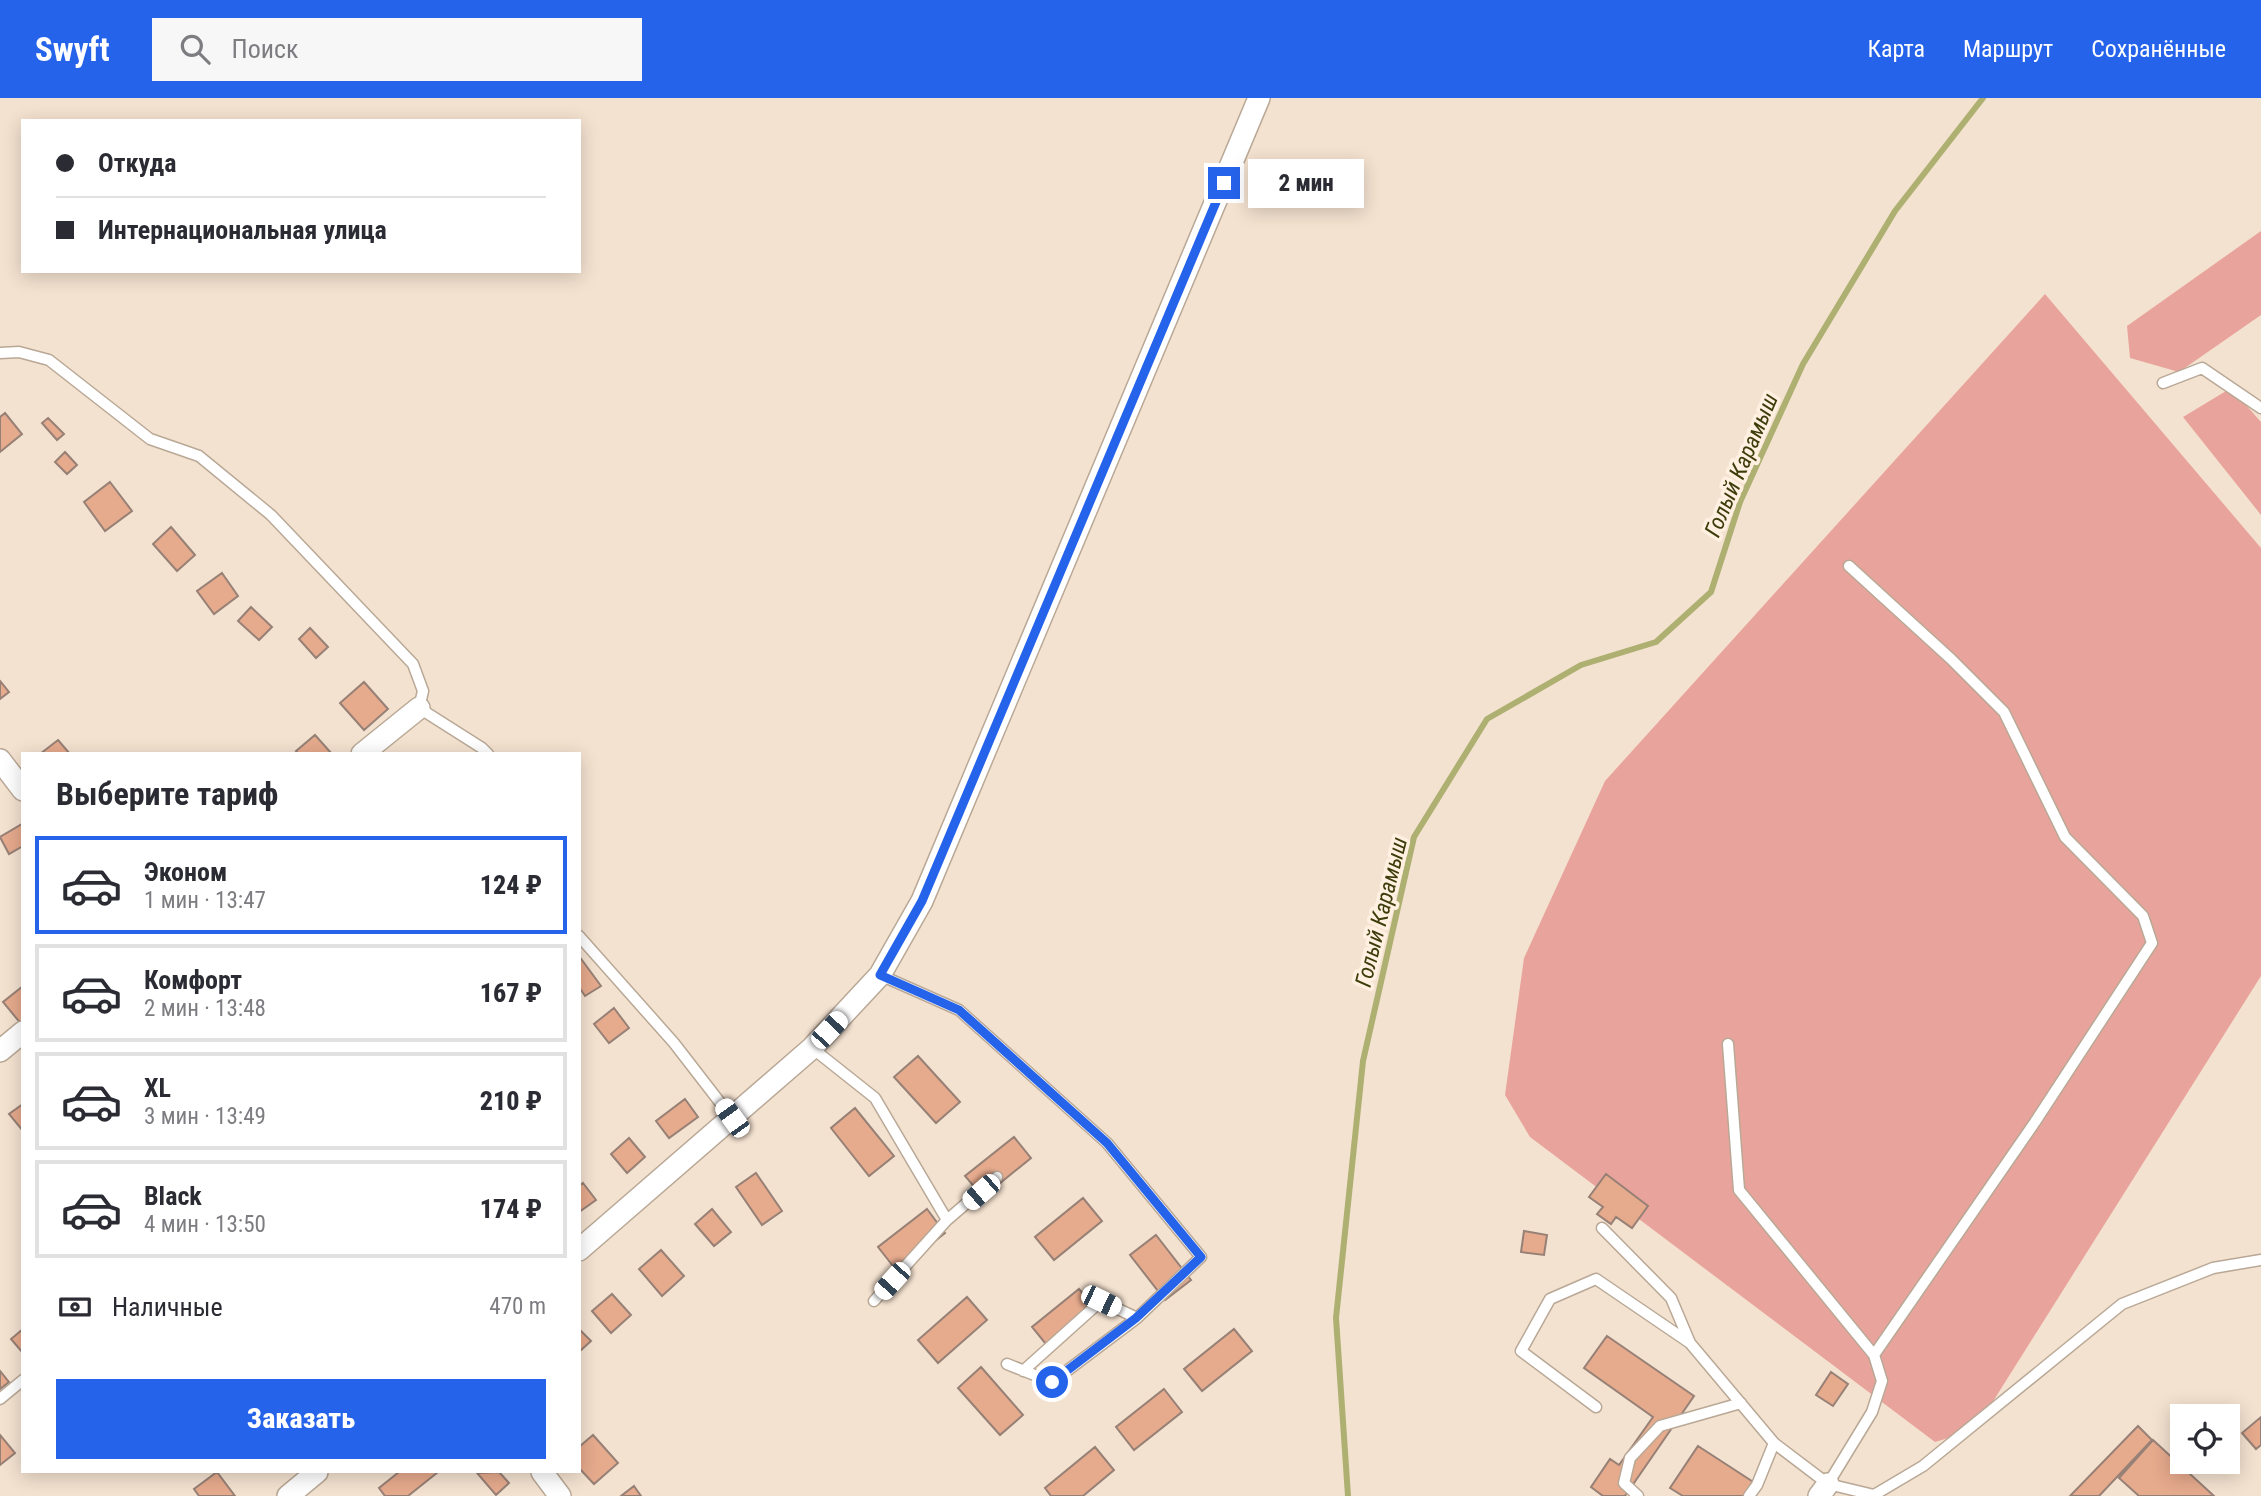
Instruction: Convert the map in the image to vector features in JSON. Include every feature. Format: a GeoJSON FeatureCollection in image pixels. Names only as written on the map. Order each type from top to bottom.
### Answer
{"type":"FeatureCollection","features":[{"type":"Feature","properties":{"kind":"street"},"geometry":{"type":"LineString","coordinates":[[581,1248],[812,1048],[880,975],[922,901],[1259,98]]}},
{"type":"Feature","properties":{"kind":"street"},"geometry":{"type":"LineString","coordinates":[[364,752],[419,708]]}},
{"type":"Feature","properties":{"kind":"street"},"geometry":{"type":"LineString","coordinates":[[0,760],[21,787]]}},
{"type":"Feature","properties":{"kind":"street"},"geometry":{"type":"LineString","coordinates":[[0,1051],[21,1034]]}},
{"type":"Feature","properties":{"kind":"street"},"geometry":{"type":"LineString","coordinates":[[288,1496],[316,1473]]}},
{"type":"Feature","properties":{"kind":"lane"},"geometry":{"type":"LineString","coordinates":[[0,353],[19,352],[49,360],[150,439],[199,456],[271,515],[413,664],[423,691],[419,708],[486,752]]}},
{"type":"Feature","properties":{"kind":"lane"},"geometry":{"type":"LineString","coordinates":[[2162,383],[2202,368],[2261,408]]}},
{"type":"Feature","properties":{"kind":"lane"},"geometry":{"type":"LineString","coordinates":[[1849,566],[1951,659],[2004,712],[2065,837],[2143,916],[2152,943],[2035,1122],[1874,1355]]}},
{"type":"Feature","properties":{"kind":"lane"},"geometry":{"type":"LineString","coordinates":[[581,938],[707,1082],[732,1118]]}},
{"type":"Feature","properties":{"kind":"lane"},"geometry":{"type":"LineString","coordinates":[[880,975],[959,1010],[1107,1143],[1201,1257],[1136,1318],[1052,1382],[1007,1364]]}},
{"type":"Feature","properties":{"kind":"lane"},"geometry":{"type":"LineString","coordinates":[[1728,1044],[1739,1190],[1874,1355],[1882,1381],[1872,1412],[1824,1490]]}},
{"type":"Feature","properties":{"kind":"lane"},"geometry":{"type":"LineString","coordinates":[[812,1048],[875,1098],[947,1220]]}},
{"type":"Feature","properties":{"kind":"lane"},"geometry":{"type":"LineString","coordinates":[[874,1301],[947,1220],[997,1177]]}},
{"type":"Feature","properties":{"kind":"lane"},"geometry":{"type":"LineString","coordinates":[[1602,1228],[1671,1298],[1690,1343]]}},
{"type":"Feature","properties":{"kind":"lane"},"geometry":{"type":"LineString","coordinates":[[1596,1407],[1521,1350],[1550,1299],[1596,1279],[1690,1343],[1774,1443],[1824,1490],[1874,1494],[1923,1466],[2122,1304],[2213,1268],[2261,1260]]}},
{"type":"Feature","properties":{"kind":"lane"},"geometry":{"type":"LineString","coordinates":[[1023,1371],[1101,1301],[1136,1318]]}},
{"type":"Feature","properties":{"kind":"lane"},"geometry":{"type":"LineString","coordinates":[[0,1399],[21,1382]]}},
{"type":"Feature","properties":{"kind":"lane"},"geometry":{"type":"LineString","coordinates":[[1638,1496],[1624,1483],[1630,1458],[1660,1426],[1741,1403]]}},
{"type":"Feature","properties":{"kind":"lane"},"geometry":{"type":"LineString","coordinates":[[1749,1496],[1757,1485],[1774,1443]]}},
{"type":"Feature","properties":{"kind":"shaded area"},"geometry":{"type":"Polygon","coordinates":[[[2261,231],[2261,315],[2179,372],[2130,358],[2127,326],[2261,231]]]}},
{"type":"Feature","properties":{"kind":"shaded area"},"geometry":{"type":"Polygon","coordinates":[[[2045,294],[2261,548],[2261,976],[1975,1430],[1935,1442],[1530,1137],[1505,1095],[1524,958],[1605,781],[2045,294]]]}},
{"type":"Feature","properties":{"kind":"shaded area"},"geometry":{"type":"Polygon","coordinates":[[[2231,388],[2261,422],[2261,515],[2183,417],[2231,388]]]}},
{"type":"Feature","properties":{"kind":"building"},"geometry":{"type":"Polygon","coordinates":[[[5,413],[22,434],[0,452],[0,417],[5,413]]]}},
{"type":"Feature","properties":{"kind":"building"},"geometry":{"type":"Polygon","coordinates":[[[48,418],[64,434],[57,440],[42,423],[48,418]]]}},
{"type":"Feature","properties":{"kind":"building"},"geometry":{"type":"Polygon","coordinates":[[[65,452],[77,465],[67,474],[55,462],[65,452]]]}},
{"type":"Feature","properties":{"kind":"building"},"geometry":{"type":"Polygon","coordinates":[[[110,482],[132,511],[105,531],[84,502],[110,482]]]}},
{"type":"Feature","properties":{"kind":"building"},"geometry":{"type":"Polygon","coordinates":[[[171,527],[195,555],[177,571],[153,544],[171,527]]]}},
{"type":"Feature","properties":{"kind":"building"},"geometry":{"type":"Polygon","coordinates":[[[222,573],[238,596],[214,614],[197,591],[222,573]]]}},
{"type":"Feature","properties":{"kind":"building"},"geometry":{"type":"Polygon","coordinates":[[[251,607],[272,627],[259,640],[238,621],[251,607]]]}},
{"type":"Feature","properties":{"kind":"building"},"geometry":{"type":"Polygon","coordinates":[[[310,628],[328,647],[316,658],[299,639],[310,628]]]}},
{"type":"Feature","properties":{"kind":"building"},"geometry":{"type":"Polygon","coordinates":[[[0,681],[9,692],[0,699],[0,681]]]}},
{"type":"Feature","properties":{"kind":"building"},"geometry":{"type":"Polygon","coordinates":[[[364,682],[388,709],[364,730],[340,703],[364,682]]]}},
{"type":"Feature","properties":{"kind":"building"},"geometry":{"type":"Polygon","coordinates":[[[315,735],[330,752],[297,752],[315,735]]]}},
{"type":"Feature","properties":{"kind":"building"},"geometry":{"type":"Polygon","coordinates":[[[58,740],[68,752],[43,752],[58,740]]]}},
{"type":"Feature","properties":{"kind":"building"},"geometry":{"type":"Polygon","coordinates":[[[21,825],[21,847],[9,854],[0,837],[21,825]]]}},
{"type":"Feature","properties":{"kind":"building"},"geometry":{"type":"Polygon","coordinates":[[[581,959],[601,986],[585,996],[581,990],[581,959]]]}},
{"type":"Feature","properties":{"kind":"building"},"geometry":{"type":"Polygon","coordinates":[[[21,988],[21,1024],[3,1002],[21,988]]]}},
{"type":"Feature","properties":{"kind":"building"},"geometry":{"type":"Polygon","coordinates":[[[614,1008],[629,1028],[609,1043],[594,1024],[614,1008]]]}},
{"type":"Feature","properties":{"kind":"building"},"geometry":{"type":"Polygon","coordinates":[[[918,1056],[960,1102],[936,1123],[894,1077],[918,1056]]]}},
{"type":"Feature","properties":{"kind":"building"},"geometry":{"type":"Polygon","coordinates":[[[685,1099],[698,1117],[669,1138],[656,1121],[685,1099]]]}},
{"type":"Feature","properties":{"kind":"building"},"geometry":{"type":"Polygon","coordinates":[[[21,1105],[21,1129],[9,1114],[21,1105]]]}},
{"type":"Feature","properties":{"kind":"building"},"geometry":{"type":"Polygon","coordinates":[[[855,1108],[894,1156],[869,1176],[831,1128],[855,1108]]]}},
{"type":"Feature","properties":{"kind":"building"},"geometry":{"type":"Polygon","coordinates":[[[1014,1137],[1031,1158],[983,1197],[965,1176],[1014,1137]]]}},
{"type":"Feature","properties":{"kind":"building"},"geometry":{"type":"Polygon","coordinates":[[[629,1138],[645,1157],[627,1173],[611,1154],[629,1138]]]}},
{"type":"Feature","properties":{"kind":"building"},"geometry":{"type":"Polygon","coordinates":[[[756,1173],[782,1211],[762,1225],[736,1187],[756,1173]]]}},
{"type":"Feature","properties":{"kind":"building"},"geometry":{"type":"Polygon","coordinates":[[[1606,1174],[1648,1206],[1632,1228],[1616,1217],[1611,1224],[1597,1214],[1603,1207],[1589,1197],[1606,1174]]]}},
{"type":"Feature","properties":{"kind":"building"},"geometry":{"type":"Polygon","coordinates":[[[583,1183],[596,1200],[581,1211],[583,1183]]]}},
{"type":"Feature","properties":{"kind":"building"},"geometry":{"type":"Polygon","coordinates":[[[1083,1198],[1102,1221],[1054,1260],[1035,1237],[1083,1198]]]}},
{"type":"Feature","properties":{"kind":"building"},"geometry":{"type":"Polygon","coordinates":[[[712,1209],[731,1232],[714,1246],[695,1224],[712,1209]]]}},
{"type":"Feature","properties":{"kind":"building"},"geometry":{"type":"Polygon","coordinates":[[[927,1209],[945,1233],[897,1271],[878,1247],[927,1209]]]}},
{"type":"Feature","properties":{"kind":"building"},"geometry":{"type":"Polygon","coordinates":[[[1524,1231],[1547,1235],[1544,1255],[1521,1252],[1524,1231]]]}},
{"type":"Feature","properties":{"kind":"building"},"geometry":{"type":"Polygon","coordinates":[[[1156,1235],[1191,1280],[1165,1300],[1130,1255],[1156,1235]]]}},
{"type":"Feature","properties":{"kind":"building"},"geometry":{"type":"Polygon","coordinates":[[[661,1250],[684,1276],[662,1296],[639,1269],[661,1250]]]}},
{"type":"Feature","properties":{"kind":"building"},"geometry":{"type":"Polygon","coordinates":[[[1079,1289],[1097,1310],[1050,1349],[1032,1327],[1079,1289]]]}},
{"type":"Feature","properties":{"kind":"building"},"geometry":{"type":"Polygon","coordinates":[[[612,1294],[631,1315],[611,1333],[592,1311],[612,1294]]]}},
{"type":"Feature","properties":{"kind":"building"},"geometry":{"type":"Polygon","coordinates":[[[967,1297],[987,1320],[938,1363],[918,1340],[967,1297]]]}},
{"type":"Feature","properties":{"kind":"building"},"geometry":{"type":"Polygon","coordinates":[[[1234,1329],[1252,1351],[1202,1391],[1184,1369],[1234,1329]]]}},
{"type":"Feature","properties":{"kind":"building"},"geometry":{"type":"Polygon","coordinates":[[[21,1331],[21,1351],[11,1339],[21,1331]]]}},
{"type":"Feature","properties":{"kind":"building"},"geometry":{"type":"Polygon","coordinates":[[[581,1331],[591,1341],[581,1350],[581,1331]]]}},
{"type":"Feature","properties":{"kind":"building"},"geometry":{"type":"Polygon","coordinates":[[[1607,1336],[1694,1396],[1625,1496],[1603,1496],[1591,1487],[1610,1459],[1619,1465],[1653,1417],[1584,1368],[1607,1336]]]}},
{"type":"Feature","properties":{"kind":"building"},"geometry":{"type":"Polygon","coordinates":[[[981,1367],[1023,1415],[1000,1435],[958,1388],[981,1367]]]}},
{"type":"Feature","properties":{"kind":"building"},"geometry":{"type":"Polygon","coordinates":[[[0,1371],[9,1382],[0,1389],[0,1371]]]}},
{"type":"Feature","properties":{"kind":"building"},"geometry":{"type":"Polygon","coordinates":[[[1831,1372],[1848,1384],[1833,1406],[1816,1395],[1831,1372]]]}},
{"type":"Feature","properties":{"kind":"building"},"geometry":{"type":"Polygon","coordinates":[[[1164,1389],[1182,1412],[1134,1450],[1116,1427],[1164,1389]]]}},
{"type":"Feature","properties":{"kind":"building"},"geometry":{"type":"Polygon","coordinates":[[[2261,1417],[2261,1445],[2256,1449],[2242,1433],[2261,1417]]]}},
{"type":"Feature","properties":{"kind":"building"},"geometry":{"type":"Polygon","coordinates":[[[2138,1426],[2152,1440],[2099,1496],[2070,1496],[2138,1426]]]}},
{"type":"Feature","properties":{"kind":"building"},"geometry":{"type":"Polygon","coordinates":[[[0,1435],[15,1453],[0,1465],[0,1435]]]}},
{"type":"Feature","properties":{"kind":"building"},"geometry":{"type":"Polygon","coordinates":[[[593,1435],[618,1463],[594,1484],[581,1470],[581,1445],[593,1435]]]}},
{"type":"Feature","properties":{"kind":"building"},"geometry":{"type":"Polygon","coordinates":[[[2153,1440],[2170,1456],[2170,1474],[2190,1474],[2214,1496],[2139,1496],[2119,1478],[2153,1440]]]}},
{"type":"Feature","properties":{"kind":"building"},"geometry":{"type":"Polygon","coordinates":[[[1698,1446],[1761,1487],[1755,1496],[1683,1496],[1670,1488],[1698,1446]]]}},
{"type":"Feature","properties":{"kind":"building"},"geometry":{"type":"Polygon","coordinates":[[[1095,1447],[1114,1470],[1083,1496],[1051,1496],[1045,1488],[1095,1447]]]}},
{"type":"Feature","properties":{"kind":"building"},"geometry":{"type":"Polygon","coordinates":[[[218,1473],[235,1496],[199,1496],[194,1489],[218,1473]]]}},
{"type":"Feature","properties":{"kind":"building"},"geometry":{"type":"Polygon","coordinates":[[[398,1473],[437,1473],[408,1496],[385,1496],[379,1488],[398,1473]]]}},
{"type":"Feature","properties":{"kind":"building"},"geometry":{"type":"Polygon","coordinates":[[[477,1473],[500,1473],[509,1483],[496,1495],[477,1473]]]}},
{"type":"Feature","properties":{"kind":"building"},"geometry":{"type":"Polygon","coordinates":[[[634,1486],[641,1496],[621,1496],[634,1486]]]}},
{"type":"Feature","properties":{"kind":"waterway","name":"Голый Карамыш"},"geometry":{"type":"LineString","coordinates":[[1348,1496],[1336,1318],[1363,1061],[1414,837],[1487,719],[1581,665],[1656,642],[1711,592],[1740,502],[1803,364],[1895,211],[1983,98]]}},
{"type":"Feature","properties":{"kind":"route"},"geometry":{"type":"LineString","coordinates":[[1052,1382],[1136,1318],[1201,1257],[1107,1143],[959,1010],[880,975],[922,901],[1224,183]]}}]}
